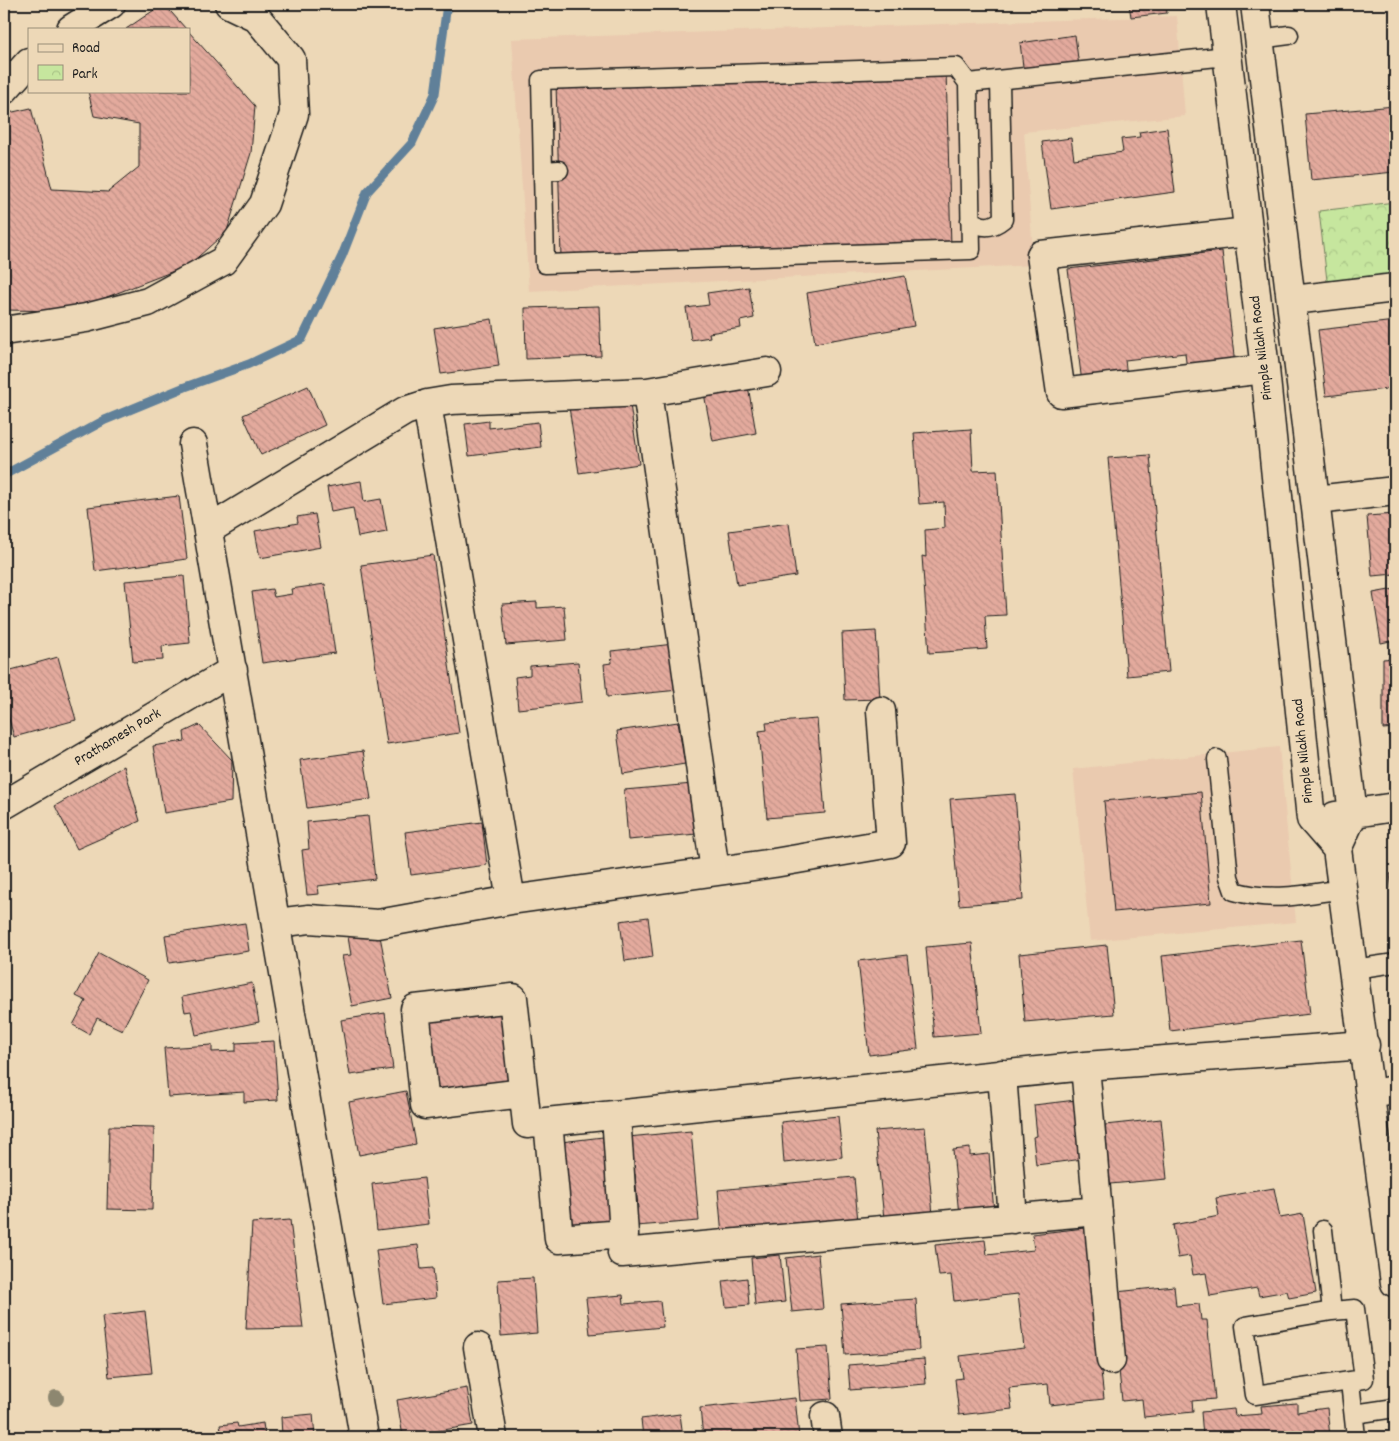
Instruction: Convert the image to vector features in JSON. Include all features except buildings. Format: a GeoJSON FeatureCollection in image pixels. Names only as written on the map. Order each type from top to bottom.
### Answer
{"type":"FeatureCollection","features":[{"type":"Feature","properties":{"kind":"street"},"geometry":{"type":"LineString","coordinates":[[73,28],[111,4]]}},
{"type":"Feature","properties":{"kind":"street"},"geometry":{"type":"LineString","coordinates":[[4,331],[86,318],[148,302],[223,261],[264,204],[294,114],[291,59],[256,17],[229,4]]}},
{"type":"Feature","properties":{"kind":"street","name":"Pimple Nilakh Road"},"geometry":{"type":"LineString","coordinates":[[1221,4],[1265,369],[1311,818],[1337,849]]}},
{"type":"Feature","properties":{"kind":"street"},"geometry":{"type":"LineString","coordinates":[[1255,4],[1353,814],[1337,849],[1365,1045],[1383,1092],[1395,1283]]}},
{"type":"Feature","properties":{"kind":"street"},"geometry":{"type":"LineString","coordinates":[[4,90],[28,63]]}},
{"type":"Feature","properties":{"kind":"street"},"geometry":{"type":"LineString","coordinates":[[1248,232],[1041,255],[1061,393],[1265,369]]}},
{"type":"Feature","properties":{"kind":"street"},"geometry":{"type":"LineString","coordinates":[[1292,300],[1395,288]]}},
{"type":"Feature","properties":{"kind":"street"},"geometry":{"type":"LineString","coordinates":[[208,530],[405,411],[427,404],[452,400],[647,392],[767,372]]}},
{"type":"Feature","properties":{"kind":"street"},"geometry":{"type":"LineString","coordinates":[[647,392],[715,871]]}},
{"type":"Feature","properties":{"kind":"street"},"geometry":{"type":"LineString","coordinates":[[427,404],[511,900]]}},
{"type":"Feature","properties":{"kind":"street"},"geometry":{"type":"LineString","coordinates":[[193,444],[364,1437]]}},
{"type":"Feature","properties":{"kind":"street"},"geometry":{"type":"LineString","coordinates":[[1316,500],[1395,491]]}},
{"type":"Feature","properties":{"kind":"street","name":"Prathamesh Park"},"geometry":{"type":"LineString","coordinates":[[4,805],[233,670]]}},
{"type":"Feature","properties":{"kind":"street"},"geometry":{"type":"LineString","coordinates":[[277,924],[309,919],[378,924],[511,900],[715,871],[890,843],[881,711]]}},
{"type":"Feature","properties":{"kind":"street"},"geometry":{"type":"LineString","coordinates":[[1311,818],[1395,808]]}},
{"type":"Feature","properties":{"kind":"street"},"geometry":{"type":"LineString","coordinates":[[523,1093],[425,1105],[415,1009],[513,998],[527,1124],[1085,1066],[1365,1045]]}},
{"type":"Feature","properties":{"kind":"street"},"geometry":{"type":"LineString","coordinates":[[1085,1066],[1111,1360]]}},
{"type":"Feature","properties":{"kind":"street"},"geometry":{"type":"LineString","coordinates":[[1002,1074],[1013,1218]]}},
{"type":"Feature","properties":{"kind":"street"},"geometry":{"type":"LineString","coordinates":[[548,1122],[559,1239],[624,1234],[616,1115]]}},
{"type":"Feature","properties":{"kind":"street"},"geometry":{"type":"LineString","coordinates":[[622,1254],[1098,1211]]}},
{"type":"Feature","properties":{"kind":"street"},"geometry":{"type":"LineString","coordinates":[[478,1347],[493,1437]]}},
{"type":"Feature","properties":{"kind":"lane"},"geometry":{"type":"LineString","coordinates":[[1260,40],[1289,35]]}},
{"type":"Feature","properties":{"kind":"lane"},"geometry":{"type":"LineString","coordinates":[[968,84],[1227,56]]}},
{"type":"Feature","properties":{"kind":"lane"},"geometry":{"type":"LineString","coordinates":[[956,67],[968,84],[971,250],[546,264],[551,171],[541,80],[956,67]]}},
{"type":"Feature","properties":{"kind":"lane"},"geometry":{"type":"LineString","coordinates":[[970,220],[980,226],[994,226],[1003,219],[1000,82]]}},
{"type":"Feature","properties":{"kind":"lane"},"geometry":{"type":"LineString","coordinates":[[1217,759],[1229,877],[1234,891],[1245,895],[1285,898],[1342,889]]}},
{"type":"Feature","properties":{"kind":"lane"},"geometry":{"type":"LineString","coordinates":[[1354,969],[1395,963]]}},
{"type":"Feature","properties":{"kind":"lane"},"geometry":{"type":"LineString","coordinates":[[1323,1230],[1332,1311]]}},
{"type":"Feature","properties":{"kind":"lane"},"geometry":{"type":"LineString","coordinates":[[1355,1309],[1364,1379],[1350,1382],[1255,1395],[1244,1326],[1332,1311],[1355,1309]]}},
{"type":"Feature","properties":{"kind":"lane"},"geometry":{"type":"LineString","coordinates":[[1350,1382],[1356,1437]]}},
{"type":"Feature","properties":{"kind":"lane"},"geometry":{"type":"LineString","coordinates":[[1354,1414],[1395,1408]]}},
{"type":"Feature","properties":{"kind":"shaded area"},"geometry":{"type":"Polygon","coordinates":[[[1177,16],[1185,116],[1024,132],[1034,265],[529,291],[512,39],[1177,16]]]}},
{"type":"Feature","properties":{"kind":"shaded area"},"geometry":{"type":"Polygon","coordinates":[[[1279,747],[1296,922],[1090,941],[1073,769],[1279,747]]]}},
{"type":"Feature","properties":{"kind":"green space"},"geometry":{"type":"Polygon","coordinates":[[[1395,202],[1395,281],[1328,289],[1319,211],[1395,202]]]}},
{"type":"Feature","properties":{"kind":"waterway"},"geometry":{"type":"LineString","coordinates":[[4,475],[105,420],[185,387],[249,364],[302,339],[342,256],[367,192],[412,143],[435,94],[447,4]]}}]}
